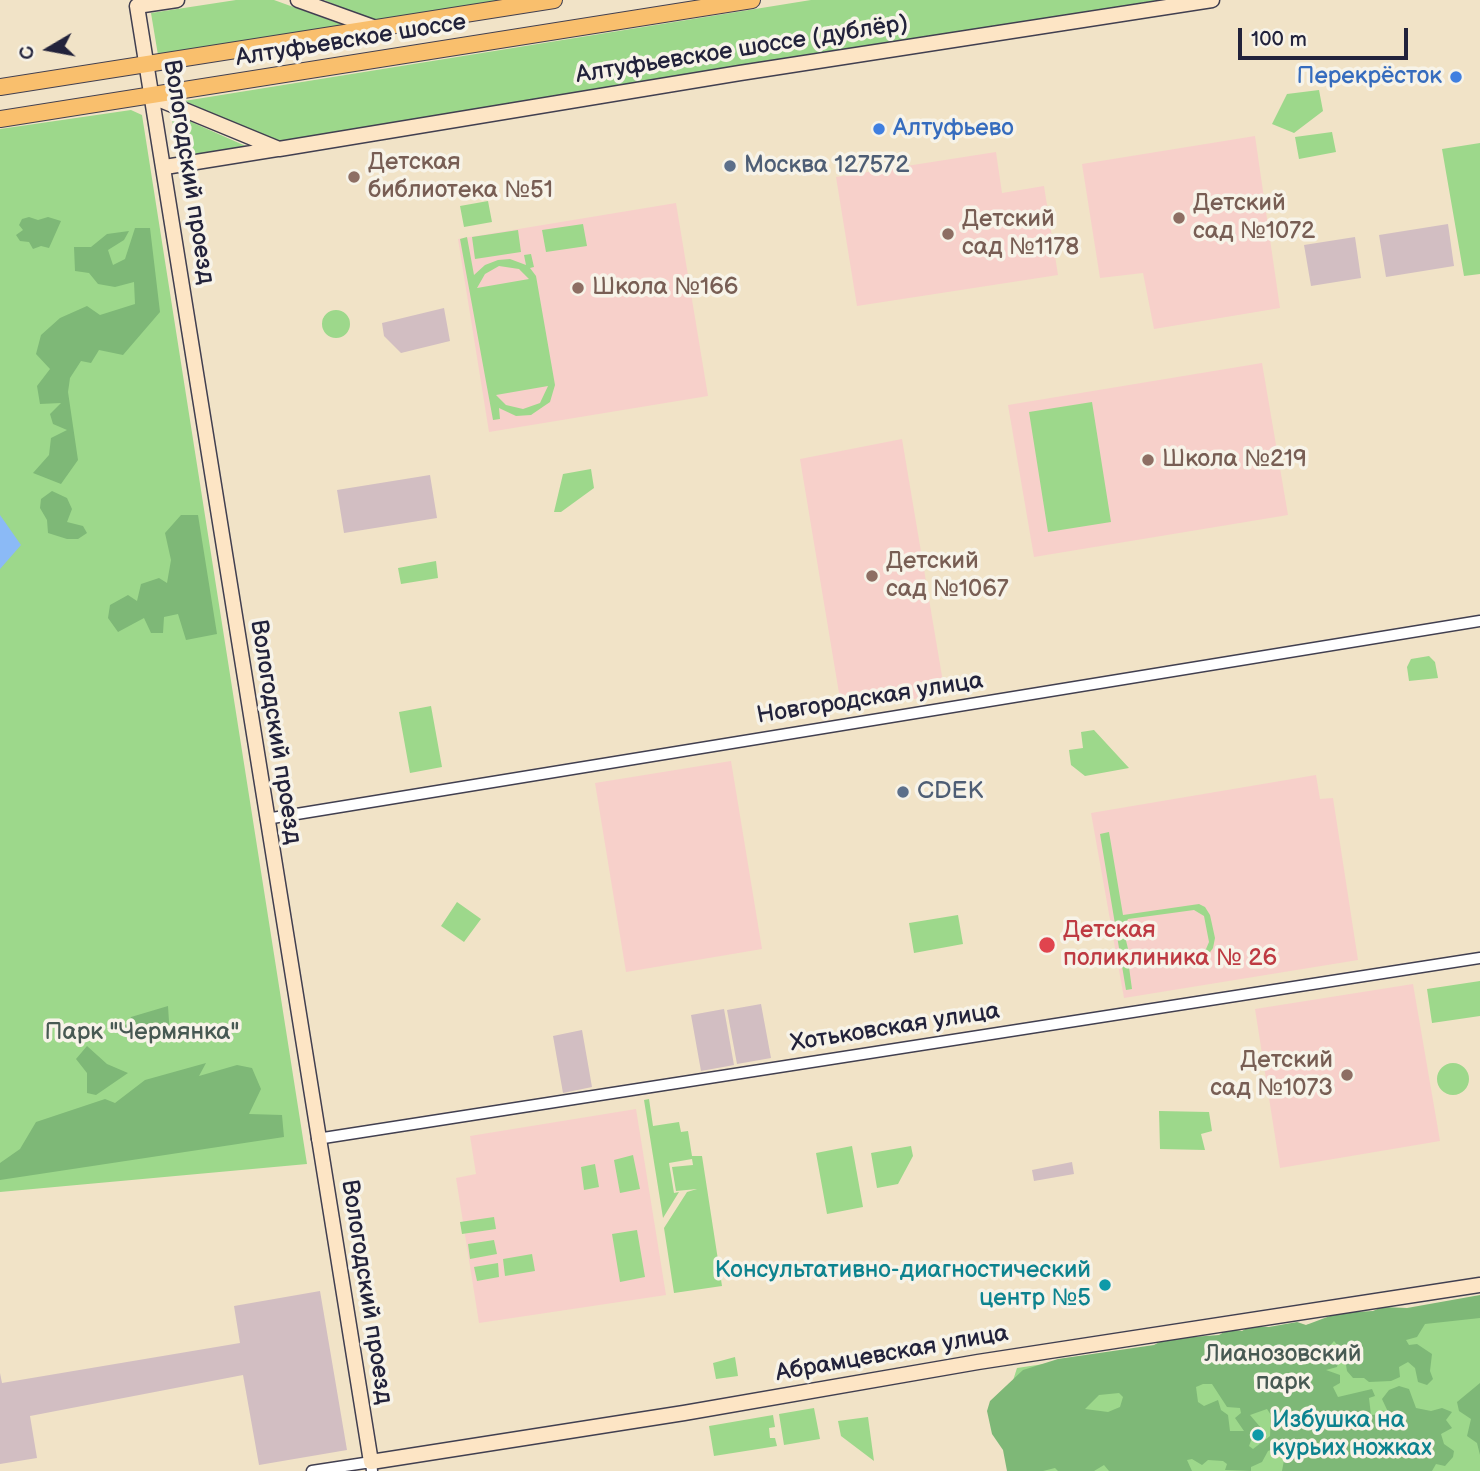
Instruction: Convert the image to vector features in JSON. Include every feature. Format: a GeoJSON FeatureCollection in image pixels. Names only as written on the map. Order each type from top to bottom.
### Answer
{"type":"FeatureCollection","features":[{"type":"Feature","properties":{"kind":"main road","name":"Алтуфьевское шоссе"},"geometry":{"type":"LineString","coordinates":[[0,87],[554,0]]}},
{"type":"Feature","properties":{"kind":"main road","name":"Алтуфьевское шоссе"},"geometry":{"type":"LineString","coordinates":[[0,119],[153,97],[752,0]]}},
{"type":"Feature","properties":{"kind":"street"},"geometry":{"type":"LineString","coordinates":[[137,3],[177,0]]}},
{"type":"Feature","properties":{"kind":"street"},"geometry":{"type":"LineString","coordinates":[[298,0],[376,28]]}},
{"type":"Feature","properties":{"kind":"street","name":"Алтуфьевское шоссе (дублёр)"},"geometry":{"type":"LineString","coordinates":[[164,167],[751,71],[1212,0]]}},
{"type":"Feature","properties":{"kind":"street","name":"Вологодский проезд"},"geometry":{"type":"LineString","coordinates":[[137,3],[317,1139],[372,1467]]}},
{"type":"Feature","properties":{"kind":"street"},"geometry":{"type":"LineString","coordinates":[[153,97],[279,149]]}},
{"type":"Feature","properties":{"kind":"street","name":"Новгородская улица"},"geometry":{"type":"LineString","coordinates":[[266,819],[1480,621]]}},
{"type":"Feature","properties":{"kind":"street","name":"Хотьковская улица"},"geometry":{"type":"LineString","coordinates":[[317,1139],[1480,958]]}},
{"type":"Feature","properties":{"kind":"street","name":"Абрамцевская улица"},"geometry":{"type":"LineString","coordinates":[[312,1471],[372,1467],[991,1360],[1480,1285]]}},
{"type":"Feature","properties":{"kind":"shaded area","name":"Детский сад №1072"},"geometry":{"type":"Polygon","coordinates":[[[1255,136],[1280,308],[1154,329],[1143,273],[1100,278],[1082,164],[1255,136]]]}},
{"type":"Feature","properties":{"kind":"shaded area","name":"Детский сад №1178"},"geometry":{"type":"Polygon","coordinates":[[[996,152],[1002,193],[1044,186],[1058,275],[857,306],[836,177],[996,152]]]}},
{"type":"Feature","properties":{"kind":"shaded area","name":"Школа №166"},"geometry":{"type":"Polygon","coordinates":[[[676,203],[708,396],[489,432],[458,239],[676,203]]]}},
{"type":"Feature","properties":{"kind":"shaded area"},"geometry":{"type":"Polygon","coordinates":[[[1448,224],[1454,266],[1386,277],[1379,235],[1448,224]]]}},
{"type":"Feature","properties":{"kind":"shaded area"},"geometry":{"type":"Polygon","coordinates":[[[1355,237],[1361,278],[1311,286],[1304,245],[1355,237]]]}},
{"type":"Feature","properties":{"kind":"shaded area"},"geometry":{"type":"Polygon","coordinates":[[[444,308],[450,341],[401,353],[384,336],[382,323],[444,308]]]}},
{"type":"Feature","properties":{"kind":"shaded area","name":"Школа №219"},"geometry":{"type":"Polygon","coordinates":[[[1262,363],[1288,515],[1034,557],[1008,405],[1262,363]]]}},
{"type":"Feature","properties":{"kind":"shaded area","name":"Детский сад №1067"},"geometry":{"type":"Polygon","coordinates":[[[902,439],[945,694],[842,711],[800,459],[902,439]]]}},
{"type":"Feature","properties":{"kind":"shaded area"},"geometry":{"type":"Polygon","coordinates":[[[430,475],[437,518],[344,533],[337,490],[430,475]]]}},
{"type":"Feature","properties":{"kind":"shaded area"},"geometry":{"type":"Polygon","coordinates":[[[731,761],[762,949],[626,972],[595,783],[731,761]]]}},
{"type":"Feature","properties":{"kind":"shaded area"},"geometry":{"type":"Polygon","coordinates":[[[1316,775],[1320,799],[1333,798],[1358,960],[1124,998],[1091,813],[1316,775]]]}},
{"type":"Feature","properties":{"kind":"shaded area","name":"Детский сад №1073"},"geometry":{"type":"Polygon","coordinates":[[[1413,984],[1440,1141],[1280,1168],[1255,1009],[1413,984]]]}},
{"type":"Feature","properties":{"kind":"shaded area"},"geometry":{"type":"Polygon","coordinates":[[[761,1004],[771,1058],[737,1064],[727,1010],[761,1004]]]}},
{"type":"Feature","properties":{"kind":"shaded area"},"geometry":{"type":"Polygon","coordinates":[[[724,1009],[734,1065],[701,1071],[691,1015],[724,1009]]]}},
{"type":"Feature","properties":{"kind":"shaded area"},"geometry":{"type":"Polygon","coordinates":[[[582,1030],[592,1087],[563,1093],[553,1036],[582,1030]]]}},
{"type":"Feature","properties":{"kind":"shaded area"},"geometry":{"type":"Polygon","coordinates":[[[636,1109],[666,1295],[479,1323],[456,1178],[476,1174],[470,1136],[636,1109]]]}},
{"type":"Feature","properties":{"kind":"shaded area"},"geometry":{"type":"Polygon","coordinates":[[[1072,1162],[1074,1174],[1034,1181],[1032,1170],[1072,1162]]]}},
{"type":"Feature","properties":{"kind":"shaded area"},"geometry":{"type":"Polygon","coordinates":[[[320,1291],[347,1450],[259,1465],[243,1375],[30,1416],[37,1458],[0,1464],[0,1373],[2,1383],[240,1343],[234,1306],[320,1291]]]}},
{"type":"Feature","properties":{"kind":"green space"},"geometry":{"type":"Polygon","coordinates":[[[236,0],[274,0],[346,26],[158,55],[151,13],[236,0]]]}},
{"type":"Feature","properties":{"kind":"green space"},"geometry":{"type":"Polygon","coordinates":[[[324,0],[506,0],[374,21],[324,0]]]}},
{"type":"Feature","properties":{"kind":"green space"},"geometry":{"type":"Polygon","coordinates":[[[811,0],[1167,0],[280,142],[184,101],[811,0]]]}},
{"type":"Feature","properties":{"kind":"green space"},"geometry":{"type":"Polygon","coordinates":[[[1319,90],[1323,111],[1294,133],[1272,124],[1287,94],[1319,90]]]}},
{"type":"Feature","properties":{"kind":"green space","name":"Парк \"Чермянка\""},"geometry":{"type":"Polygon","coordinates":[[[131,110],[142,115],[307,1164],[0,1192],[0,129],[131,110]]]}},
{"type":"Feature","properties":{"kind":"green space"},"geometry":{"type":"Polygon","coordinates":[[[171,113],[248,147],[178,158],[171,113]]]}},
{"type":"Feature","properties":{"kind":"green space"},"geometry":{"type":"Polygon","coordinates":[[[1332,132],[1336,152],[1299,159],[1295,137],[1332,132]]]}},
{"type":"Feature","properties":{"kind":"green space"},"geometry":{"type":"Polygon","coordinates":[[[1480,143],[1480,274],[1464,276],[1442,149],[1480,143]]]}},
{"type":"Feature","properties":{"kind":"green space"},"geometry":{"type":"Polygon","coordinates":[[[488,201],[492,222],[464,227],[460,206],[488,201]]]}},
{"type":"Feature","properties":{"kind":"green space"},"geometry":{"type":"Polygon","coordinates":[[[29,217],[38,220],[48,217],[61,221],[49,248],[41,246],[33,249],[29,242],[20,241],[16,235],[23,230],[19,225],[22,219],[29,217]]]}},
{"type":"Feature","properties":{"kind":"green space"},"geometry":{"type":"Polygon","coordinates":[[[583,224],[587,246],[546,252],[542,230],[583,224]]]}},
{"type":"Feature","properties":{"kind":"green space"},"geometry":{"type":"Polygon","coordinates":[[[135,228],[150,228],[160,312],[123,355],[99,350],[91,363],[81,361],[70,378],[68,392],[78,460],[61,484],[33,473],[49,455],[51,438],[67,430],[53,424],[50,414],[61,403],[40,404],[37,386],[50,369],[36,354],[41,335],[60,318],[87,306],[100,315],[135,304],[134,282],[115,287],[98,284],[89,273],[75,271],[74,247],[91,247],[107,234],[129,231],[124,240],[108,250],[113,265],[125,259],[135,228]]]}},
{"type":"Feature","properties":{"kind":"green space"},"geometry":{"type":"Polygon","coordinates":[[[518,230],[521,252],[475,259],[472,237],[518,230]]]}},
{"type":"Feature","properties":{"kind":"green space"},"geometry":{"type":"Polygon","coordinates":[[[467,237],[474,275],[485,265],[498,260],[510,259],[526,265],[524,255],[531,254],[534,267],[530,268],[536,276],[555,385],[550,402],[531,415],[516,416],[499,408],[500,419],[493,420],[460,239],[467,237]],[[499,266],[485,274],[477,288],[529,279],[519,269],[499,266]],[[548,386],[496,395],[506,405],[523,409],[540,403],[548,386]]]}},
{"type":"Feature","properties":{"kind":"green space"},"geometry":{"type":"Polygon","coordinates":[[[336,310],[346,314],[350,324],[346,334],[336,338],[326,334],[322,324],[326,314],[336,310]]]}},
{"type":"Feature","properties":{"kind":"green space"},"geometry":{"type":"Polygon","coordinates":[[[1092,402],[1111,522],[1048,532],[1029,412],[1092,402]]]}},
{"type":"Feature","properties":{"kind":"green space"},"geometry":{"type":"Polygon","coordinates":[[[591,469],[594,488],[561,512],[554,512],[563,474],[591,469]]]}},
{"type":"Feature","properties":{"kind":"green space"},"geometry":{"type":"Polygon","coordinates":[[[52,491],[67,498],[72,509],[67,522],[83,526],[87,533],[78,539],[67,539],[48,533],[47,520],[40,508],[41,499],[52,491]]]}},
{"type":"Feature","properties":{"kind":"green space"},"geometry":{"type":"Polygon","coordinates":[[[181,515],[198,515],[217,634],[186,640],[178,614],[164,617],[163,633],[151,633],[144,618],[118,632],[108,618],[110,605],[128,595],[137,601],[141,584],[159,578],[167,583],[171,560],[165,533],[181,515]]]}},
{"type":"Feature","properties":{"kind":"green space"},"geometry":{"type":"Polygon","coordinates":[[[436,561],[438,578],[401,584],[398,568],[436,561]]]}},
{"type":"Feature","properties":{"kind":"green space"},"geometry":{"type":"Polygon","coordinates":[[[1429,656],[1435,662],[1438,678],[1409,681],[1407,667],[1411,659],[1429,656]]]}},
{"type":"Feature","properties":{"kind":"green space"},"geometry":{"type":"Polygon","coordinates":[[[431,706],[442,767],[410,773],[399,712],[431,706]]]}},
{"type":"Feature","properties":{"kind":"green space"},"geometry":{"type":"Polygon","coordinates":[[[1094,730],[1129,768],[1085,776],[1071,765],[1069,750],[1083,748],[1081,732],[1094,730]]]}},
{"type":"Feature","properties":{"kind":"green space"},"geometry":{"type":"Polygon","coordinates":[[[1109,832],[1123,915],[1199,904],[1205,907],[1210,915],[1215,938],[1208,955],[1129,967],[1132,989],[1126,990],[1100,834],[1109,832]],[[1194,910],[1128,919],[1123,928],[1130,957],[1144,960],[1206,949],[1209,942],[1204,916],[1194,910]]]}},
{"type":"Feature","properties":{"kind":"green space"},"geometry":{"type":"Polygon","coordinates":[[[457,902],[481,919],[464,942],[441,926],[457,902]]]}},
{"type":"Feature","properties":{"kind":"green space"},"geometry":{"type":"Polygon","coordinates":[[[958,915],[963,944],[914,953],[909,923],[958,915]]]}},
{"type":"Feature","properties":{"kind":"green space"},"geometry":{"type":"Polygon","coordinates":[[[1480,981],[1480,1016],[1432,1023],[1427,989],[1480,981]]]}},
{"type":"Feature","properties":{"kind":"green space"},"geometry":{"type":"Polygon","coordinates":[[[168,1006],[170,1037],[119,1032],[119,1028],[129,1023],[131,1017],[168,1006]]]}},
{"type":"Feature","properties":{"kind":"green space"},"geometry":{"type":"Polygon","coordinates":[[[87,1046],[107,1064],[128,1073],[96,1095],[87,1093],[87,1073],[76,1059],[87,1046]]]}},
{"type":"Feature","properties":{"kind":"green space"},"geometry":{"type":"Polygon","coordinates":[[[206,1063],[199,1076],[237,1065],[252,1068],[261,1089],[249,1114],[282,1115],[284,1137],[0,1180],[0,1163],[20,1149],[36,1122],[105,1099],[115,1103],[145,1080],[206,1063]]]}},
{"type":"Feature","properties":{"kind":"green space"},"geometry":{"type":"Polygon","coordinates":[[[1453,1063],[1464,1068],[1469,1079],[1464,1090],[1453,1095],[1442,1090],[1437,1079],[1442,1068],[1453,1063]]]}},
{"type":"Feature","properties":{"kind":"green space"},"geometry":{"type":"Polygon","coordinates":[[[649,1099],[653,1126],[679,1122],[681,1132],[688,1131],[692,1156],[702,1156],[722,1286],[674,1293],[664,1228],[687,1192],[697,1189],[676,1191],[672,1167],[693,1165],[692,1159],[669,1163],[674,1193],[679,1192],[663,1218],[644,1100],[649,1099]]]}},
{"type":"Feature","properties":{"kind":"green space"},"geometry":{"type":"Polygon","coordinates":[[[1159,1111],[1209,1112],[1212,1131],[1201,1134],[1205,1150],[1160,1149],[1159,1111]]]}},
{"type":"Feature","properties":{"kind":"green space"},"geometry":{"type":"Polygon","coordinates":[[[852,1146],[863,1207],[827,1214],[816,1153],[852,1146]]]}},
{"type":"Feature","properties":{"kind":"green space"},"geometry":{"type":"Polygon","coordinates":[[[911,1146],[913,1156],[898,1184],[877,1188],[871,1153],[911,1146]]]}},
{"type":"Feature","properties":{"kind":"green space"},"geometry":{"type":"Polygon","coordinates":[[[633,1155],[640,1189],[620,1193],[614,1160],[633,1155]]]}},
{"type":"Feature","properties":{"kind":"green space"},"geometry":{"type":"Polygon","coordinates":[[[595,1164],[599,1187],[584,1190],[581,1167],[595,1164]]]}},
{"type":"Feature","properties":{"kind":"green space"},"geometry":{"type":"Polygon","coordinates":[[[494,1217],[496,1229],[462,1234],[460,1222],[494,1217]]]}},
{"type":"Feature","properties":{"kind":"green space"},"geometry":{"type":"Polygon","coordinates":[[[637,1230],[645,1277],[620,1282],[612,1234],[637,1230]]]}},
{"type":"Feature","properties":{"kind":"green space"},"geometry":{"type":"Polygon","coordinates":[[[494,1240],[497,1254],[470,1259],[468,1244],[494,1240]]]}},
{"type":"Feature","properties":{"kind":"green space"},"geometry":{"type":"Polygon","coordinates":[[[532,1254],[535,1271],[505,1276],[503,1259],[532,1254]]]}},
{"type":"Feature","properties":{"kind":"green space"},"geometry":{"type":"Polygon","coordinates":[[[498,1263],[499,1277],[477,1281],[474,1267],[498,1263]]]}},
{"type":"Feature","properties":{"kind":"green space","name":"Лианозовский парк"},"geometry":{"type":"Polygon","coordinates":[[[1480,1295],[1480,1318],[1425,1324],[1417,1337],[1406,1340],[1409,1345],[1417,1344],[1432,1354],[1430,1371],[1433,1379],[1427,1385],[1418,1382],[1415,1368],[1408,1362],[1399,1367],[1400,1377],[1391,1381],[1369,1382],[1364,1378],[1353,1378],[1347,1371],[1344,1353],[1334,1341],[1329,1347],[1330,1353],[1337,1354],[1339,1359],[1337,1367],[1326,1370],[1340,1375],[1340,1383],[1333,1387],[1338,1397],[1372,1389],[1375,1396],[1369,1398],[1371,1415],[1389,1414],[1382,1399],[1389,1390],[1399,1386],[1409,1389],[1416,1408],[1431,1411],[1442,1408],[1452,1412],[1446,1420],[1452,1428],[1441,1434],[1444,1444],[1454,1451],[1453,1457],[1445,1466],[1436,1464],[1432,1471],[1282,1471],[1285,1455],[1291,1448],[1286,1444],[1268,1451],[1262,1462],[1251,1467],[1251,1471],[1225,1470],[1227,1464],[1223,1461],[1208,1460],[1202,1465],[1192,1459],[1187,1460],[1192,1471],[1109,1471],[1104,1465],[1094,1471],[1058,1471],[1055,1468],[1043,1471],[1007,1471],[1003,1450],[992,1434],[987,1411],[990,1401],[1023,1370],[1058,1359],[1154,1345],[1165,1339],[1219,1335],[1229,1329],[1242,1331],[1250,1326],[1269,1327],[1297,1322],[1306,1325],[1338,1313],[1373,1311],[1382,1307],[1407,1308],[1480,1295]],[[1212,1384],[1196,1387],[1198,1402],[1204,1406],[1218,1400],[1221,1410],[1228,1415],[1230,1431],[1244,1431],[1235,1418],[1241,1413],[1240,1408],[1227,1407],[1212,1384]],[[1119,1393],[1099,1395],[1085,1409],[1108,1412],[1120,1407],[1123,1397],[1119,1393]],[[1267,1409],[1250,1415],[1261,1428],[1252,1438],[1249,1446],[1253,1449],[1270,1436],[1271,1415],[1267,1409]]]}},
{"type":"Feature","properties":{"kind":"green space","name":"Лианозовский парк"},"geometry":{"type":"Polygon","coordinates":[[[1480,1299],[1480,1471],[1020,1471],[1001,1418],[1017,1368],[1480,1299]]]}},
{"type":"Feature","properties":{"kind":"green space"},"geometry":{"type":"Polygon","coordinates":[[[735,1357],[738,1376],[716,1379],[713,1363],[735,1357]]]}},
{"type":"Feature","properties":{"kind":"green space"},"geometry":{"type":"Polygon","coordinates":[[[1480,1383],[1480,1455],[1477,1443],[1467,1436],[1471,1419],[1459,1411],[1457,1402],[1480,1383]]]}},
{"type":"Feature","properties":{"kind":"green space"},"geometry":{"type":"Polygon","coordinates":[[[814,1408],[820,1439],[784,1445],[779,1414],[814,1408]]]}},
{"type":"Feature","properties":{"kind":"green space"},"geometry":{"type":"Polygon","coordinates":[[[773,1415],[775,1427],[769,1428],[770,1438],[775,1438],[777,1446],[714,1456],[709,1426],[773,1415]]]}},
{"type":"Feature","properties":{"kind":"green space"},"geometry":{"type":"Polygon","coordinates":[[[868,1417],[874,1461],[841,1436],[838,1421],[868,1417]]]}},
{"type":"Feature","properties":{"kind":"water"},"geometry":{"type":"Polygon","coordinates":[[[0,515],[21,545],[0,569],[0,515]]]}},
{"type":"Feature","properties":{"kind":"place","name":"Перекрёсток"},"geometry":{"type":"Point","coordinates":[1456,77]}},
{"type":"Feature","properties":{"kind":"place","name":"Алтуфьево"},"geometry":{"type":"Point","coordinates":[879,129]}},
{"type":"Feature","properties":{"kind":"place","name":"Москва 127572"},"geometry":{"type":"Point","coordinates":[730,166]}},
{"type":"Feature","properties":{"kind":"place","name":"Детская библиотека №51"},"geometry":{"type":"Point","coordinates":[354,177]}},
{"type":"Feature","properties":{"kind":"place","name":"Детский сад №1072"},"geometry":{"type":"Point","coordinates":[1179,218]}},
{"type":"Feature","properties":{"kind":"place","name":"Детский сад №1178"},"geometry":{"type":"Point","coordinates":[948,234]}},
{"type":"Feature","properties":{"kind":"place","name":"Школа №166"},"geometry":{"type":"Point","coordinates":[578,288]}},
{"type":"Feature","properties":{"kind":"place","name":"Школа №219"},"geometry":{"type":"Point","coordinates":[1148,460]}},
{"type":"Feature","properties":{"kind":"place","name":"Детский сад №1067"},"geometry":{"type":"Point","coordinates":[872,576]}},
{"type":"Feature","properties":{"kind":"place","name":"CDEK"},"geometry":{"type":"Point","coordinates":[903,792]}},
{"type":"Feature","properties":{"kind":"place","name":"Детская поликлиника № 26"},"geometry":{"type":"Point","coordinates":[1047,945]}},
{"type":"Feature","properties":{"kind":"place","name":"Детский сад №1073"},"geometry":{"type":"Point","coordinates":[1347,1075]}},
{"type":"Feature","properties":{"kind":"place","name":"Консультативно-диагностический центр №5"},"geometry":{"type":"Point","coordinates":[1105,1285]}},
{"type":"Feature","properties":{"kind":"place","name":"Избушка на курьих ножках"},"geometry":{"type":"Point","coordinates":[1258,1435]}}]}
